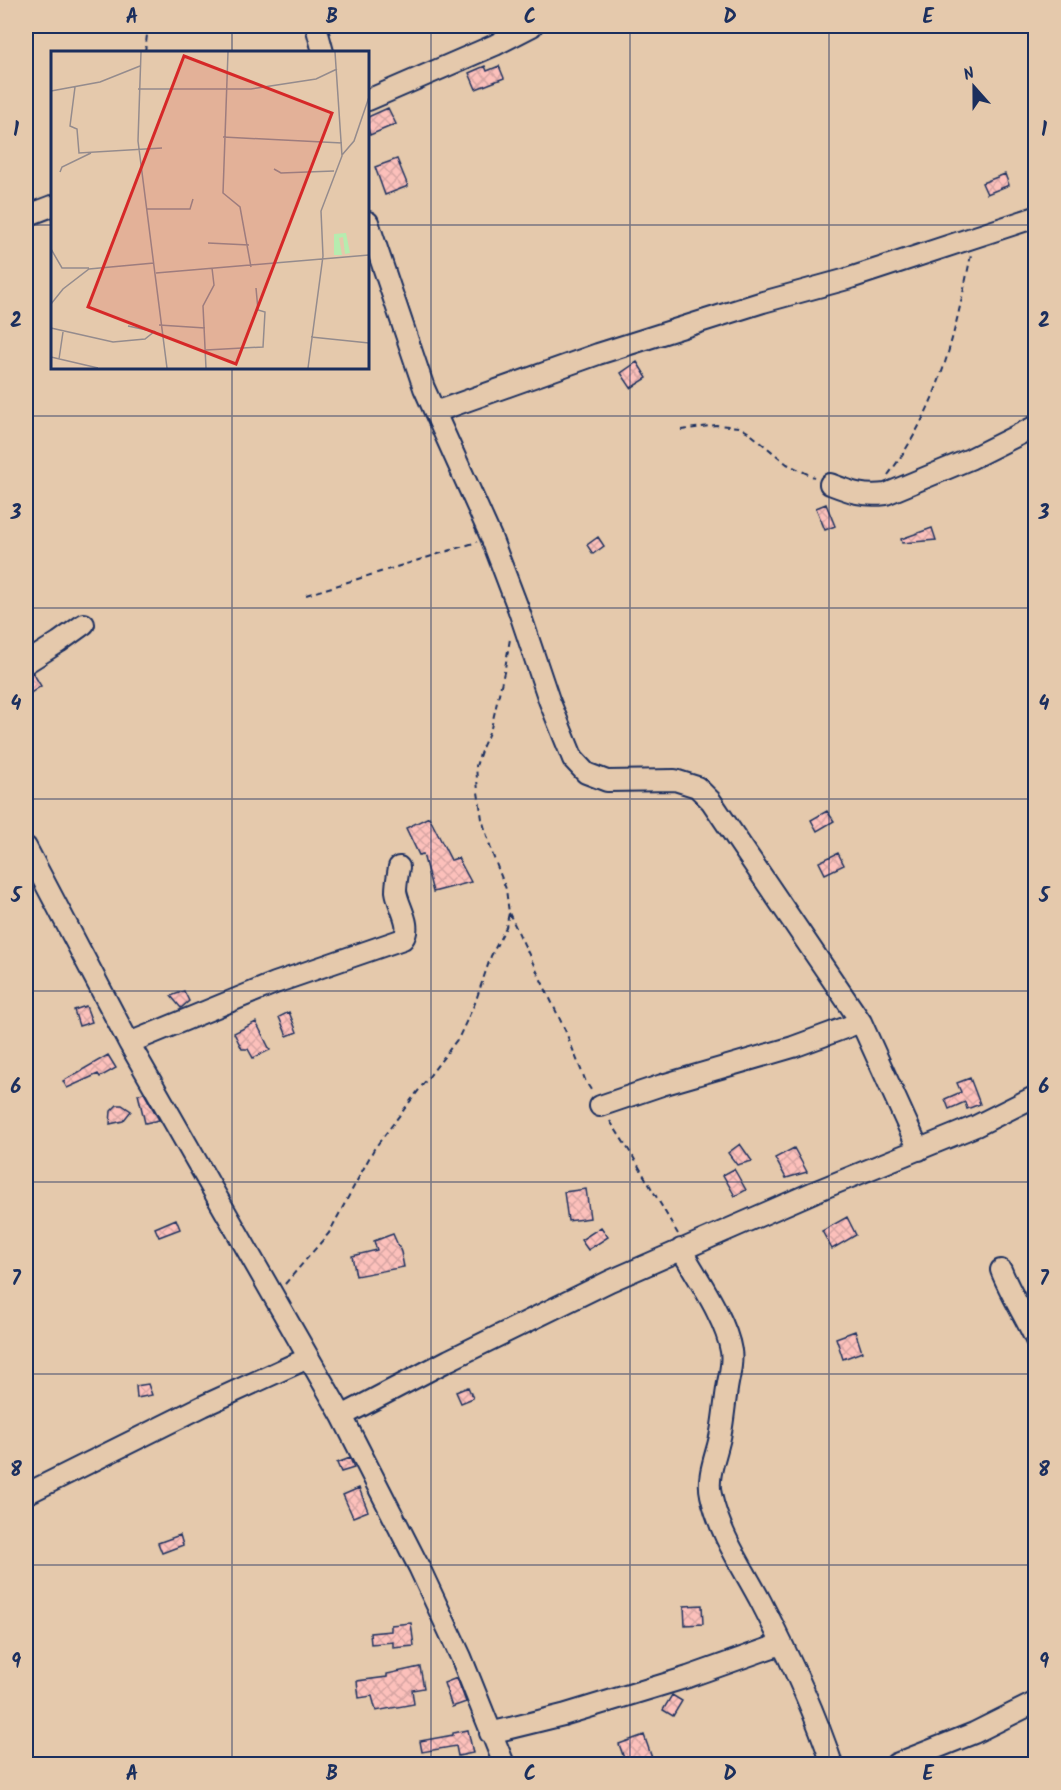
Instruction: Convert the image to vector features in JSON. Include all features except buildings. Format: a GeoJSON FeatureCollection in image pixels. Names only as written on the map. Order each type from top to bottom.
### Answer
{"type":"FeatureCollection","features":[{"type":"Feature","properties":{"kind":"street"},"geometry":{"type":"LineString","coordinates":[[316,26],[323,51]]}},
{"type":"Feature","properties":{"kind":"street"},"geometry":{"type":"LineString","coordinates":[[369,100],[418,80],[532,26]]}},
{"type":"Feature","properties":{"kind":"street"},"geometry":{"type":"LineString","coordinates":[[26,216],[51,206]]}},
{"type":"Feature","properties":{"kind":"street"},"geometry":{"type":"LineString","coordinates":[[435,412],[598,354],[975,238],[1035,217]]}},
{"type":"Feature","properties":{"kind":"street"},"geometry":{"type":"LineString","coordinates":[[369,225],[424,388],[491,537],[549,700],[573,759],[586,773],[607,781],[675,780],[697,788],[711,801],[861,1022],[919,1150]]}},
{"type":"Feature","properties":{"kind":"street"},"geometry":{"type":"LineString","coordinates":[[830,484],[858,494],[872,496],[886,494],[960,463],[1035,426]]}},
{"type":"Feature","properties":{"kind":"street"},"geometry":{"type":"LineString","coordinates":[[26,663],[84,624]]}},
{"type":"Feature","properties":{"kind":"street"},"geometry":{"type":"LineString","coordinates":[[26,848],[129,1043],[342,1416],[419,1567],[460,1657],[504,1764]]}},
{"type":"Feature","properties":{"kind":"street"},"geometry":{"type":"LineString","coordinates":[[129,1043],[275,983],[403,939],[407,927],[396,890],[399,867]]}},
{"type":"Feature","properties":{"kind":"street"},"geometry":{"type":"LineString","coordinates":[[600,1106],[662,1085],[793,1047],[861,1022]]}},
{"type":"Feature","properties":{"kind":"street"},"geometry":{"type":"LineString","coordinates":[[342,1416],[449,1360],[610,1281],[814,1192],[976,1126],[1035,1096]]}},
{"type":"Feature","properties":{"kind":"street"},"geometry":{"type":"LineString","coordinates":[[683,1248],[716,1311],[731,1352],[731,1368],[723,1421],[711,1474],[710,1492],[725,1538],[761,1601],[796,1673],[832,1764]]}},
{"type":"Feature","properties":{"kind":"street"},"geometry":{"type":"LineString","coordinates":[[1001,1270],[1009,1292],[1027,1320],[1035,1341]]}},
{"type":"Feature","properties":{"kind":"street"},"geometry":{"type":"LineString","coordinates":[[26,1494],[203,1406],[308,1358]]}},
{"type":"Feature","properties":{"kind":"street"},"geometry":{"type":"LineString","coordinates":[[490,1733],[563,1715],[688,1677],[781,1644]]}},
{"type":"Feature","properties":{"kind":"street"},"geometry":{"type":"LineString","coordinates":[[896,1764],[974,1733],[1035,1702]]}},
{"type":"Feature","properties":{"kind":"path"},"geometry":{"type":"LineString","coordinates":[[145,51],[148,26]]}},
{"type":"Feature","properties":{"kind":"path"},"geometry":{"type":"LineString","coordinates":[[872,496],[905,451],[932,400],[956,327],[975,238]]}},
{"type":"Feature","properties":{"kind":"path"},"geometry":{"type":"LineString","coordinates":[[681,430],[716,426],[739,427],[787,464],[830,484]]}},
{"type":"Feature","properties":{"kind":"path"},"geometry":{"type":"LineString","coordinates":[[306,595],[456,550],[491,537]]}},
{"type":"Feature","properties":{"kind":"path"},"geometry":{"type":"LineString","coordinates":[[518,608],[491,728],[477,766],[477,792],[482,819],[506,889],[509,913],[565,1030],[586,1082],[632,1155],[683,1248]]}},
{"type":"Feature","properties":{"kind":"path"},"geometry":{"type":"LineString","coordinates":[[273,1297],[329,1233],[374,1149],[459,1037],[475,1003],[491,956],[506,927],[509,913]]}}]}
